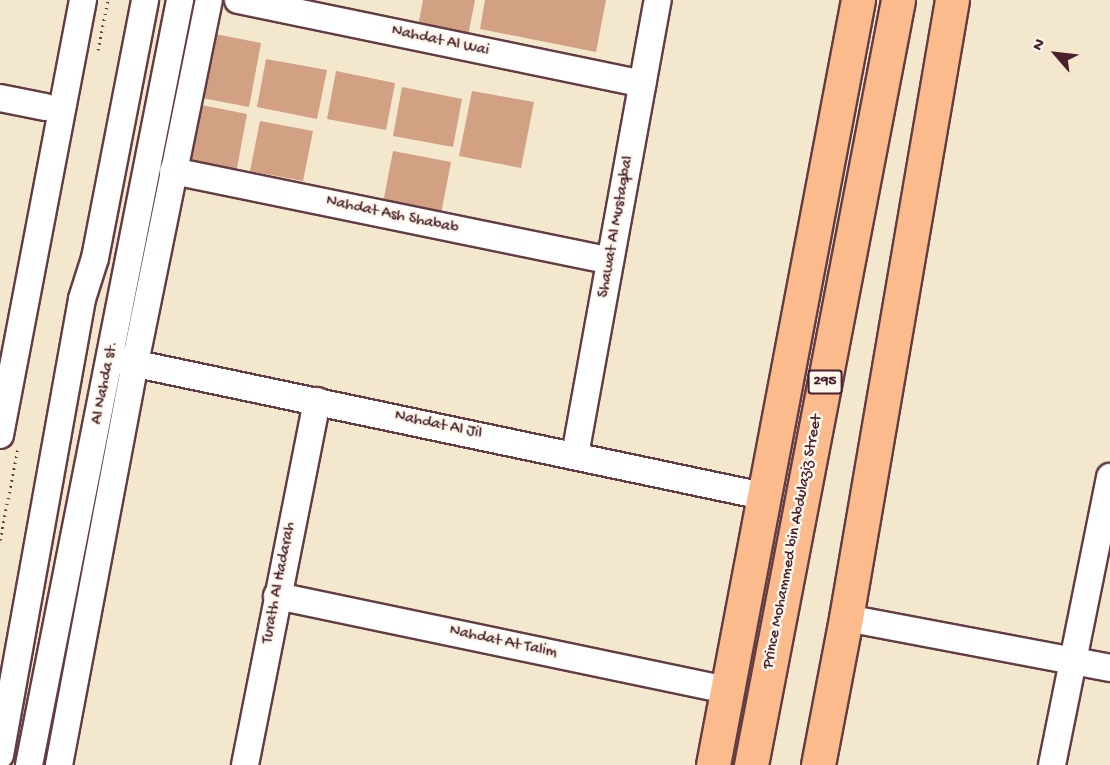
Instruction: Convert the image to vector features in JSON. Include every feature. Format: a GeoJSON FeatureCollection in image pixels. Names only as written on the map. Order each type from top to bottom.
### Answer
{"type":"FeatureCollection","features":[{"type":"Feature","properties":{"kind":"main road"},"geometry":{"type":"LineString","coordinates":[[713,765],[858,0]]}},
{"type":"Feature","properties":{"kind":"main road","name":"Prince Mohammed bin Abdulaziz Street"},"geometry":{"type":"LineString","coordinates":[[752,765],[898,0]]}},
{"type":"Feature","properties":{"kind":"main road"},"geometry":{"type":"LineString","coordinates":[[818,765],[846,618],[952,0]]}},
{"type":"Feature","properties":{"kind":"street"},"geometry":{"type":"LineString","coordinates":[[0,343],[66,0]]}},
{"type":"Feature","properties":{"kind":"street"},"geometry":{"type":"LineString","coordinates":[[0,435],[83,0]]}},
{"type":"Feature","properties":{"kind":"street"},"geometry":{"type":"LineString","coordinates":[[0,755],[82,299],[95,258],[145,0]]}},
{"type":"Feature","properties":{"kind":"street","name":"Al Nahda st."},"geometry":{"type":"LineString","coordinates":[[29,765],[123,361],[166,72],[180,0]]}},
{"type":"Feature","properties":{"kind":"street"},"geometry":{"type":"LineString","coordinates":[[59,765],[123,361],[173,171],[209,0]]}},
{"type":"Feature","properties":{"kind":"street","name":"Nahdat Al Wai"},"geometry":{"type":"LineString","coordinates":[[238,0],[642,84]]}},
{"type":"Feature","properties":{"kind":"street","name":"Shawat Al Mustaqbal"},"geometry":{"type":"LineString","coordinates":[[575,454],[658,0]]}},
{"type":"Feature","properties":{"kind":"street"},"geometry":{"type":"LineString","coordinates":[[166,72],[192,78]]}},
{"type":"Feature","properties":{"kind":"street"},"geometry":{"type":"LineString","coordinates":[[0,98],[45,107]]}},
{"type":"Feature","properties":{"kind":"street","name":"Nahdat Ash Shabab"},"geometry":{"type":"LineString","coordinates":[[173,171],[610,261]]}},
{"type":"Feature","properties":{"kind":"street","name":"Nahdat Al Jil"},"geometry":{"type":"LineString","coordinates":[[123,361],[575,454],[763,496]]}},
{"type":"Feature","properties":{"kind":"street","name":"Turath Al Hadarah"},"geometry":{"type":"LineString","coordinates":[[245,765],[317,401]]}},
{"type":"Feature","properties":{"kind":"street"},"geometry":{"type":"LineString","coordinates":[[1052,765],[1110,477]]}},
{"type":"Feature","properties":{"kind":"street","name":"Nahdat At Talim"},"geometry":{"type":"LineString","coordinates":[[277,596],[728,690]]}},
{"type":"Feature","properties":{"kind":"street"},"geometry":{"type":"LineString","coordinates":[[846,618],[1110,668]]}},
{"type":"Feature","properties":{"kind":"building"},"geometry":{"type":"Polygon","coordinates":[[[423,0],[475,0],[468,36],[418,26],[423,0]]]}},
{"type":"Feature","properties":{"kind":"building"},"geometry":{"type":"Polygon","coordinates":[[[485,0],[606,0],[596,52],[480,29],[485,0]]]}},
{"type":"Feature","properties":{"kind":"building"},"geometry":{"type":"Polygon","coordinates":[[[210,33],[261,43],[249,107],[197,97],[210,33]]]}},
{"type":"Feature","properties":{"kind":"building"},"geometry":{"type":"Polygon","coordinates":[[[266,59],[327,70],[317,119],[257,107],[266,59]]]}},
{"type":"Feature","properties":{"kind":"building"},"geometry":{"type":"Polygon","coordinates":[[[336,71],[395,83],[386,130],[327,119],[336,71]]]}},
{"type":"Feature","properties":{"kind":"building"},"geometry":{"type":"Polygon","coordinates":[[[402,87],[462,99],[453,147],[393,136],[402,87]]]}},
{"type":"Feature","properties":{"kind":"building"},"geometry":{"type":"Polygon","coordinates":[[[472,91],[534,102],[521,168],[459,156],[472,91]]]}},
{"type":"Feature","properties":{"kind":"building"},"geometry":{"type":"Polygon","coordinates":[[[191,103],[247,114],[235,179],[178,168],[191,103]]]}},
{"type":"Feature","properties":{"kind":"building"},"geometry":{"type":"Polygon","coordinates":[[[260,121],[313,131],[303,181],[250,171],[260,121]]]}},
{"type":"Feature","properties":{"kind":"building"},"geometry":{"type":"Polygon","coordinates":[[[393,151],[451,162],[440,219],[382,208],[393,151]]]}}]}
